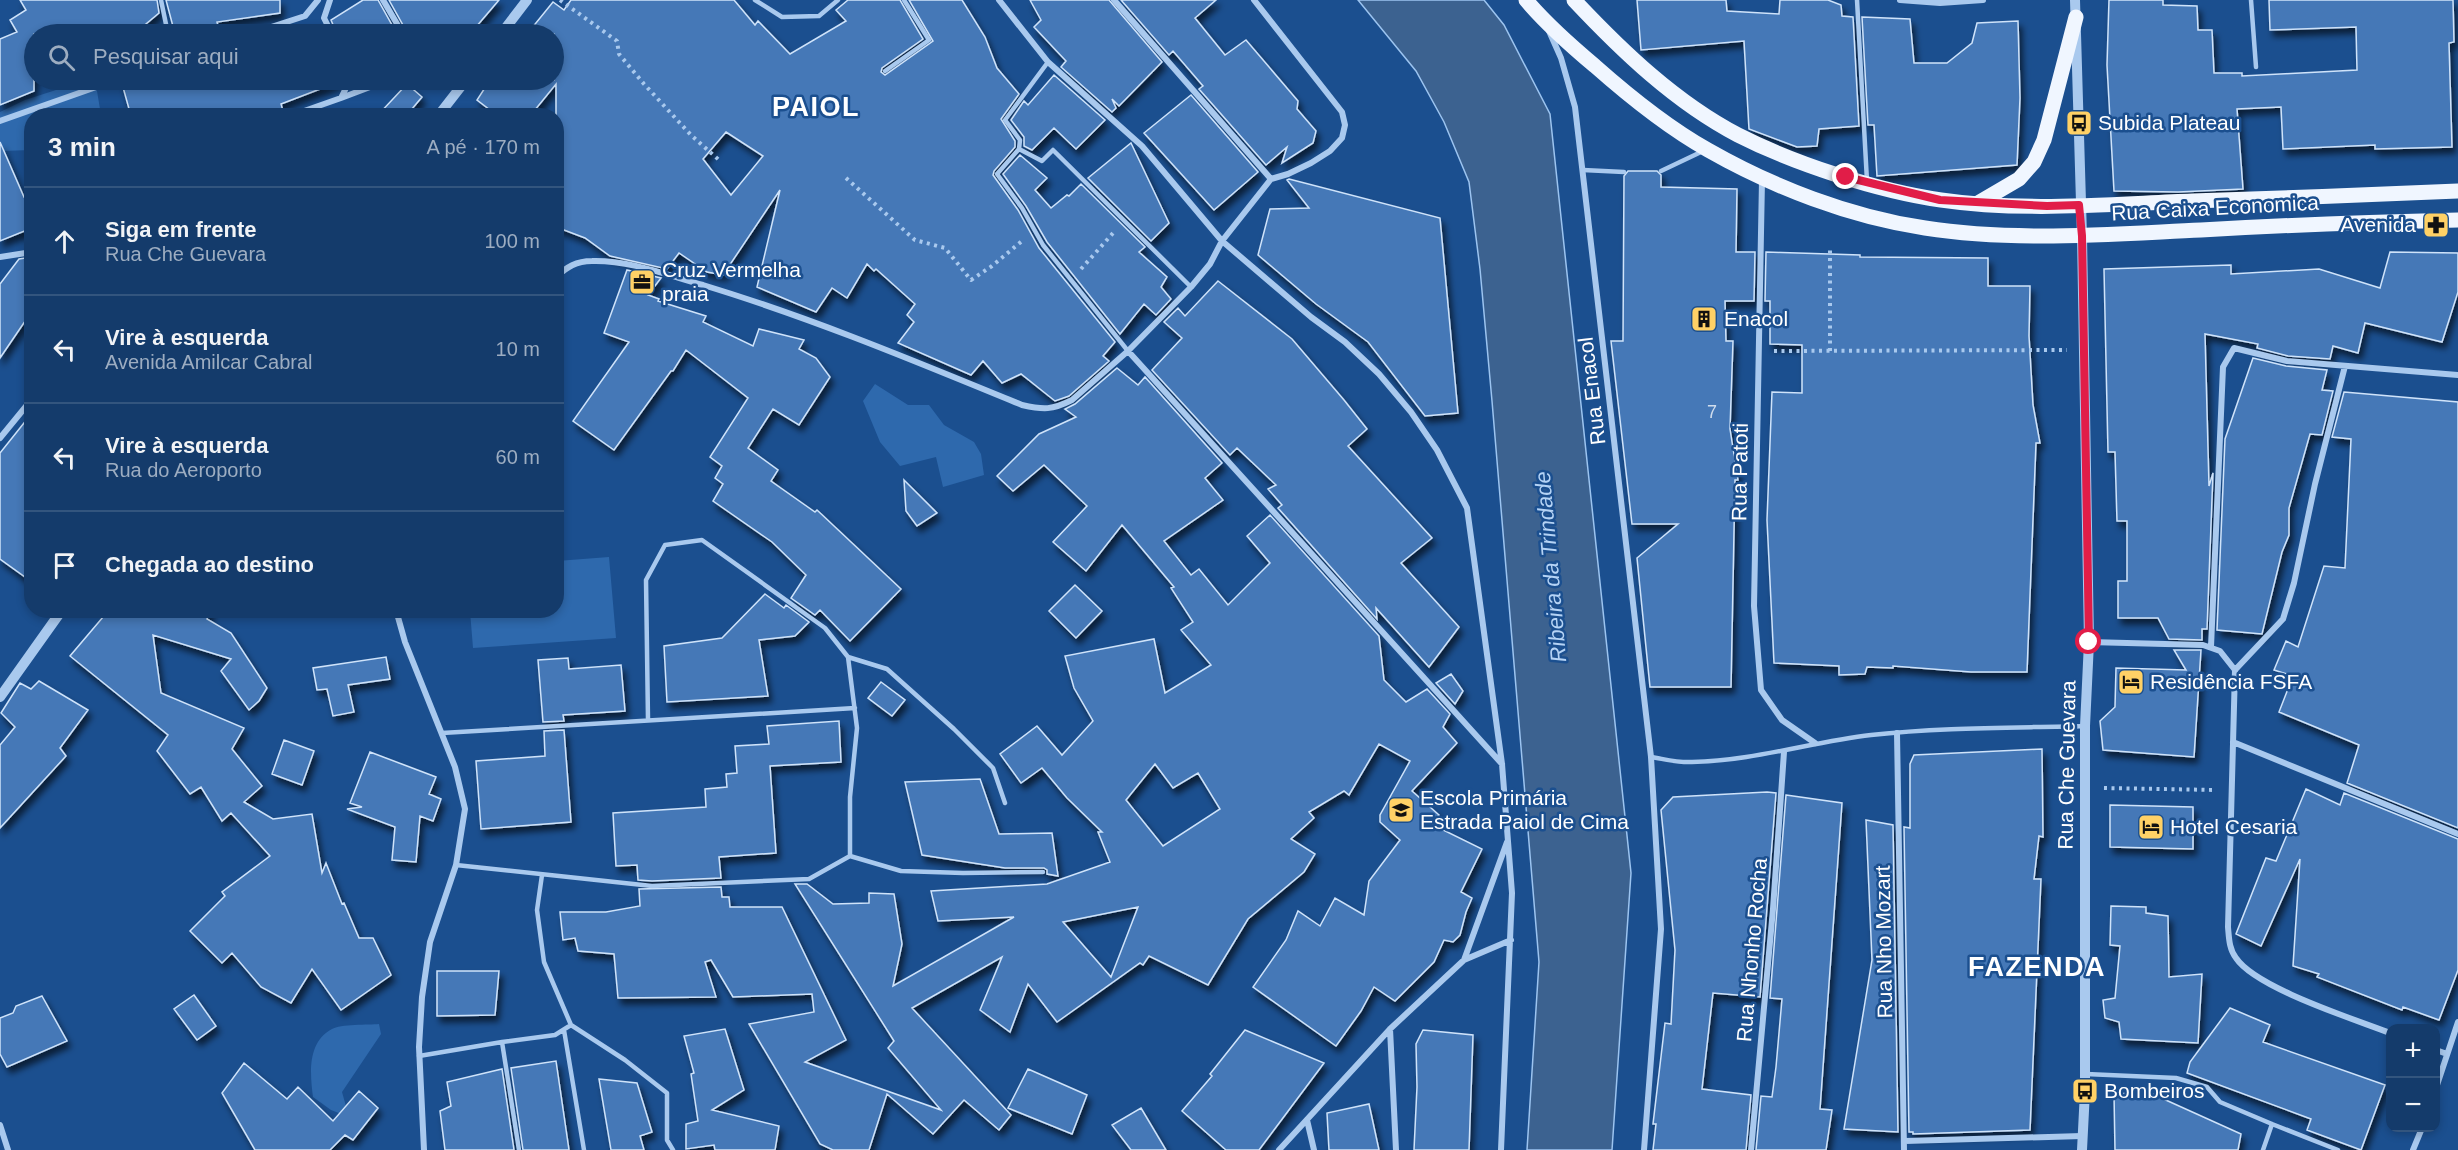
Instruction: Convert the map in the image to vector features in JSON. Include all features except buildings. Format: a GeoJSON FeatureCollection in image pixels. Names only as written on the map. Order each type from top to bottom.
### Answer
{"type":"FeatureCollection","features":[{"type":"Feature","properties":{"kind":"main road","name":"Rua Caixa Economica"},"geometry":{"type":"LineString","coordinates":[[1526,0],[1547,25],[1645,108],[1707,150],[1762,177],[1862,215],[1923,228],[1975,233],[2082,236],[2304,224],[2458,220]]}},
{"type":"Feature","properties":{"kind":"main road"},"geometry":{"type":"LineString","coordinates":[[1574,0],[1657,80],[1688,104],[1738,135],[1811,165],[1867,183],[1940,200],[2079,205],[2458,191]]}},
{"type":"Feature","properties":{"kind":"main road"},"geometry":{"type":"LineString","coordinates":[[1978,203],[2019,179],[2034,162],[2044,140],[2076,17]]}},
{"type":"Feature","properties":{"kind":"street"},"geometry":{"type":"LineString","coordinates":[[281,24],[305,16],[318,0]]}},
{"type":"Feature","properties":{"kind":"street"},"geometry":{"type":"LineString","coordinates":[[327,24],[324,18],[330,0]]}},
{"type":"Feature","properties":{"kind":"street"},"geometry":{"type":"LineString","coordinates":[[383,0],[397,24]]}},
{"type":"Feature","properties":{"kind":"street"},"geometry":{"type":"LineString","coordinates":[[509,24],[527,0]]}},
{"type":"Feature","properties":{"kind":"street"},"geometry":{"type":"LineString","coordinates":[[999,0],[1048,62],[1142,146],[1222,241],[1311,317],[1345,342],[1379,374],[1411,412],[1437,450],[1467,508],[1502,764],[1512,892],[1502,1150]]}},
{"type":"Feature","properties":{"kind":"street"},"geometry":{"type":"LineString","coordinates":[[1114,0],[1271,179]]}},
{"type":"Feature","properties":{"kind":"street"},"geometry":{"type":"LineString","coordinates":[[564,270],[569,265],[591,261],[636,266],[732,294],[855,337],[1023,405],[1042,409],[1055,408],[1072,400],[1128,351],[1191,287],[1210,264],[1222,241],[1271,179],[1288,174],[1330,151],[1342,138],[1345,125],[1342,112],[1254,0]]}},
{"type":"Feature","properties":{"kind":"street"},"geometry":{"type":"LineString","coordinates":[[1900,0],[1940,3],[1983,0]]}},
{"type":"Feature","properties":{"kind":"street","name":"Rua Che Guevara"},"geometry":{"type":"LineString","coordinates":[[2075,0],[2079,205],[2082,236],[2089,642],[2085,726],[2085,1074],[2082,1150]]}},
{"type":"Feature","properties":{"kind":"street","name":"Rua Enacol"},"geometry":{"type":"LineString","coordinates":[[1547,25],[1561,58],[1572,97],[1583,170],[1651,757],[1661,928],[1644,1150]]}},
{"type":"Feature","properties":{"kind":"street"},"geometry":{"type":"LineString","coordinates":[[37,108],[88,90]]}},
{"type":"Feature","properties":{"kind":"street"},"geometry":{"type":"LineString","coordinates":[[341,98],[345,90]]}},
{"type":"Feature","properties":{"kind":"street"},"geometry":{"type":"LineString","coordinates":[[313,108],[362,90]]}},
{"type":"Feature","properties":{"kind":"street"},"geometry":{"type":"LineString","coordinates":[[444,108],[458,90]]}},
{"type":"Feature","properties":{"kind":"street"},"geometry":{"type":"LineString","coordinates":[[0,121],[24,113]]}},
{"type":"Feature","properties":{"kind":"street","name":"Rua Patoti"},"geometry":{"type":"LineString","coordinates":[[1762,177],[1754,606],[1761,690],[1770,706],[1782,720],[1815,743]]}},
{"type":"Feature","properties":{"kind":"street"},"geometry":{"type":"LineString","coordinates":[[0,257],[24,253]]}},
{"type":"Feature","properties":{"kind":"street"},"geometry":{"type":"LineString","coordinates":[[2211,647],[2223,367],[2234,348],[2287,361],[2458,375]]}},
{"type":"Feature","properties":{"kind":"street"},"geometry":{"type":"LineString","coordinates":[[1128,351],[1502,764]]}},
{"type":"Feature","properties":{"kind":"street"},"geometry":{"type":"LineString","coordinates":[[2235,669],[2283,619],[2294,583],[2315,484],[2345,366]]}},
{"type":"Feature","properties":{"kind":"street"},"geometry":{"type":"LineString","coordinates":[[0,438],[24,409]]}},
{"type":"Feature","properties":{"kind":"street"},"geometry":{"type":"LineString","coordinates":[[0,697],[56,618]]}},
{"type":"Feature","properties":{"kind":"street"},"geometry":{"type":"LineString","coordinates":[[398,618],[405,642],[455,767],[465,809],[456,865],[430,942],[422,997],[419,1056],[424,1150]]}},
{"type":"Feature","properties":{"kind":"street"},"geometry":{"type":"LineString","coordinates":[[2089,642],[2192,644],[2211,647],[2226,657],[2235,669],[2230,790],[2228,927],[2230,946],[2236,959],[2252,974],[2286,991],[2386,1031]]}},
{"type":"Feature","properties":{"kind":"street","name":"Rua Nho Mozart"},"geometry":{"type":"LineString","coordinates":[[1897,733],[1904,1150]]}},
{"type":"Feature","properties":{"kind":"street"},"geometry":{"type":"LineString","coordinates":[[2233,742],[2458,834]]}},
{"type":"Feature","properties":{"kind":"street","name":"Rua Nhonho Rocha"},"geometry":{"type":"LineString","coordinates":[[1750,1150],[1773,909],[1784,752]]}},
{"type":"Feature","properties":{"kind":"street"},"geometry":{"type":"LineString","coordinates":[[1464,960],[1508,837]]}},
{"type":"Feature","properties":{"kind":"street"},"geometry":{"type":"LineString","coordinates":[[1279,1150],[1390,1029],[1464,960],[1511,940]]}},
{"type":"Feature","properties":{"kind":"street"},"geometry":{"type":"LineString","coordinates":[[2439,1078],[2458,1022]]}},
{"type":"Feature","properties":{"kind":"street"},"geometry":{"type":"LineString","coordinates":[[1390,1029],[1396,1150]]}},
{"type":"Feature","properties":{"kind":"street"},"geometry":{"type":"LineString","coordinates":[[2440,1052],[2446,1054]]}},
{"type":"Feature","properties":{"kind":"street"},"geometry":{"type":"LineString","coordinates":[[1307,1120],[1314,1150]]}},
{"type":"Feature","properties":{"kind":"street"},"geometry":{"type":"LineString","coordinates":[[0,1125],[8,1150]]}},
{"type":"Feature","properties":{"kind":"street"},"geometry":{"type":"LineString","coordinates":[[2413,1150],[2420,1132]]}},
{"type":"Feature","properties":{"kind":"street"},"geometry":{"type":"LineString","coordinates":[[1905,1140],[2082,1136]]}},
{"type":"Feature","properties":{"kind":"lane"},"geometry":{"type":"LineString","coordinates":[[161,0],[166,24]]}},
{"type":"Feature","properties":{"kind":"lane"},"geometry":{"type":"LineString","coordinates":[[754,0],[782,17],[819,16],[838,0]]}},
{"type":"Feature","properties":{"kind":"lane"},"geometry":{"type":"LineString","coordinates":[[885,71],[929,40],[904,0]]}},
{"type":"Feature","properties":{"kind":"lane"},"geometry":{"type":"LineString","coordinates":[[1857,0],[1867,183]]}},
{"type":"Feature","properties":{"kind":"lane"},"geometry":{"type":"LineString","coordinates":[[2251,0],[2256,67]]}},
{"type":"Feature","properties":{"kind":"lane"},"geometry":{"type":"LineString","coordinates":[[1048,62],[1005,120],[1020,140],[1019,149],[997,174],[1022,208],[1043,245],[1128,351]]}},
{"type":"Feature","properties":{"kind":"lane"},"geometry":{"type":"LineString","coordinates":[[1019,149],[1042,161],[1053,150],[1191,287]]}},
{"type":"Feature","properties":{"kind":"lane"},"geometry":{"type":"LineString","coordinates":[[1661,171],[1707,150]]}},
{"type":"Feature","properties":{"kind":"lane"},"geometry":{"type":"LineString","coordinates":[[1583,170],[1624,172]]}},
{"type":"Feature","properties":{"kind":"lane"},"geometry":{"type":"LineString","coordinates":[[648,720],[646,580],[665,545],[702,540],[825,628],[848,657],[857,728],[850,797],[850,856]]}},
{"type":"Feature","properties":{"kind":"lane"},"geometry":{"type":"LineString","coordinates":[[848,657],[887,669],[954,729],[993,768],[1005,803]]}},
{"type":"Feature","properties":{"kind":"lane"},"geometry":{"type":"LineString","coordinates":[[442,733],[855,708]]}},
{"type":"Feature","properties":{"kind":"lane"},"geometry":{"type":"LineString","coordinates":[[1651,757],[1689,762],[1784,752],[1815,743],[1897,733],[2085,726]]}},
{"type":"Feature","properties":{"kind":"lane"},"geometry":{"type":"LineString","coordinates":[[456,865],[652,885],[809,879],[850,856],[901,871],[1043,872]]}},
{"type":"Feature","properties":{"kind":"lane"},"geometry":{"type":"LineString","coordinates":[[542,875],[537,910],[544,962],[571,1025],[625,1060],[667,1093],[667,1140],[673,1150]]}},
{"type":"Feature","properties":{"kind":"lane"},"geometry":{"type":"LineString","coordinates":[[419,1056],[555,1035],[571,1025]]}},
{"type":"Feature","properties":{"kind":"lane"},"geometry":{"type":"LineString","coordinates":[[564,1030],[584,1150]]}},
{"type":"Feature","properties":{"kind":"lane"},"geometry":{"type":"LineString","coordinates":[[502,1042],[519,1150]]}},
{"type":"Feature","properties":{"kind":"lane"},"geometry":{"type":"LineString","coordinates":[[2085,1074],[2176,1078],[2207,1087],[2220,1102],[2338,1150]]}},
{"type":"Feature","properties":{"kind":"lane"},"geometry":{"type":"LineString","coordinates":[[2263,1150],[2272,1124]]}},
{"type":"Feature","properties":{"kind":"path"},"geometry":{"type":"LineString","coordinates":[[560,0],[617,41],[619,54],[644,84],[691,135],[719,160]]}},
{"type":"Feature","properties":{"kind":"path"},"geometry":{"type":"LineString","coordinates":[[846,178],[915,240],[945,248],[971,280],[992,266],[1035,230]]}},
{"type":"Feature","properties":{"kind":"path"},"geometry":{"type":"LineString","coordinates":[[1071,281],[1124,221]]}},
{"type":"Feature","properties":{"kind":"path"},"geometry":{"type":"LineString","coordinates":[[1830,246],[1830,351]]}},
{"type":"Feature","properties":{"kind":"path"},"geometry":{"type":"LineString","coordinates":[[1759,351],[2084,350]]}},
{"type":"Feature","properties":{"kind":"path"},"geometry":{"type":"LineString","coordinates":[[2085,788],[2230,790]]}},
{"type":"Feature","properties":{"kind":"shaded area"},"geometry":{"type":"Polygon","coordinates":[[[56,90],[96,90],[100,108],[24,108],[24,150],[2,151],[0,148],[0,112],[25,100],[56,90]]]}},
{"type":"Feature","properties":{"kind":"shaded area"},"geometry":{"type":"Polygon","coordinates":[[[875,384],[908,405],[929,405],[944,425],[974,442],[981,454],[984,475],[943,487],[936,457],[900,466],[880,442],[863,401],[875,384]]]}},
{"type":"Feature","properties":{"kind":"shaded area"},"geometry":{"type":"Polygon","coordinates":[[[609,557],[616,638],[473,648],[471,618],[564,618],[564,560],[609,557]]]}},
{"type":"Feature","properties":{"kind":"shaded area"},"geometry":{"type":"Polygon","coordinates":[[[379,1024],[381,1034],[342,1092],[349,1117],[331,1110],[313,1097],[311,1069],[314,1050],[318,1042],[336,1027],[379,1024]]]}},
{"type":"Feature","properties":{"kind":"water","name":"Ribeira da Trindade"},"geometry":{"type":"Polygon","coordinates":[[[1358,0],[1484,0],[1504,25],[1550,114],[1631,873],[1612,1150],[1527,1150],[1539,962],[1492,401],[1480,269],[1469,182],[1444,122],[1416,71],[1358,0]]]}},
{"type":"Feature","properties":{"kind":"place","name":"Subida Plateau"},"geometry":{"type":"Point","coordinates":[2079,123]}},
{"type":"Feature","properties":{"kind":"place","name":"Avenida"},"geometry":{"type":"Point","coordinates":[2436,225]}},
{"type":"Feature","properties":{"kind":"place","name":"Cruz Vermelha praia"},"geometry":{"type":"Point","coordinates":[642,282]}},
{"type":"Feature","properties":{"kind":"place","name":"Enacol"},"geometry":{"type":"Point","coordinates":[1704,319]}},
{"type":"Feature","properties":{"kind":"place","name":"Residência FSFA"},"geometry":{"type":"Point","coordinates":[2131,682]}},
{"type":"Feature","properties":{"kind":"place","name":"Escola Primária Estrada Paiol de Cima"},"geometry":{"type":"Point","coordinates":[1401,810]}},
{"type":"Feature","properties":{"kind":"place","name":"Hotel Cesaria"},"geometry":{"type":"Point","coordinates":[2151,827]}},
{"type":"Feature","properties":{"kind":"place","name":"Bombeiros"},"geometry":{"type":"Point","coordinates":[2085,1091]}},
{"type":"Feature","properties":{"kind":"district","name":"PAIOL"},"geometry":{"type":"Point","coordinates":[816,107]}},
{"type":"Feature","properties":{"kind":"district","name":"FAZENDA"},"geometry":{"type":"Point","coordinates":[2037,967]}},
{"type":"Feature","properties":{"kind":"route"},"geometry":{"type":"LineString","coordinates":[[1846,177],[1891,190],[1956,202],[2079,205],[2082,236],[2089,642]]}}]}
